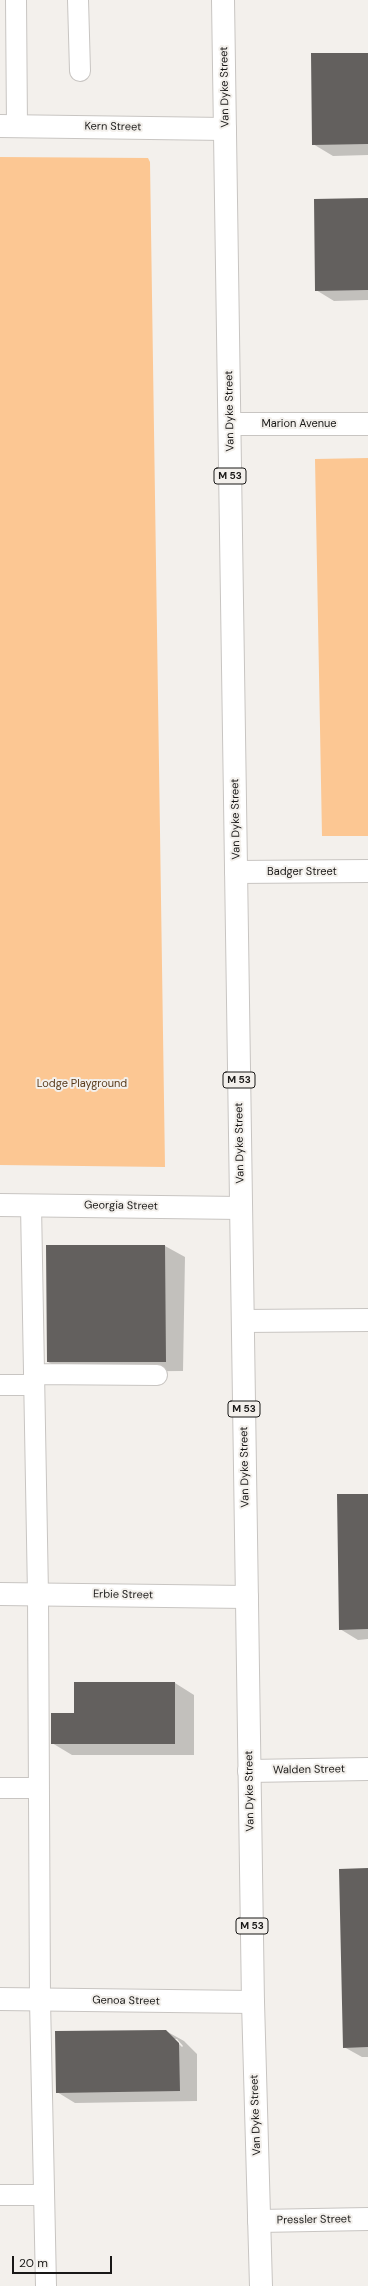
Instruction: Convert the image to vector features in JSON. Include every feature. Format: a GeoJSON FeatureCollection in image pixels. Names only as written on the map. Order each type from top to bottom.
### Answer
{"type":"FeatureCollection","features":[{"type":"Feature","properties":{"kind":"main road","name":"Van Dyke Street"},"geometry":{"type":"LineString","coordinates":[[224,0],[249,1771],[253,2002],[262,2286]]}},
{"type":"Feature","properties":{"kind":"main road","name":"Kern Street"},"geometry":{"type":"LineString","coordinates":[[9,126],[225,128]]}},
{"type":"Feature","properties":{"kind":"main road","name":"Marion Avenue"},"geometry":{"type":"LineString","coordinates":[[230,424],[368,424]]}},
{"type":"Feature","properties":{"kind":"main road","name":"Badger Street"},"geometry":{"type":"LineString","coordinates":[[236,872],[368,871]]}},
{"type":"Feature","properties":{"kind":"main road","name":"Georgia Street"},"geometry":{"type":"LineString","coordinates":[[0,1205],[241,1208]]}},
{"type":"Feature","properties":{"kind":"main road"},"geometry":{"type":"LineString","coordinates":[[243,1321],[368,1320]]}},
{"type":"Feature","properties":{"kind":"main road","name":"Erbie Street"},"geometry":{"type":"LineString","coordinates":[[0,1594],[247,1597]]}},
{"type":"Feature","properties":{"kind":"main road","name":"Walden Street"},"geometry":{"type":"LineString","coordinates":[[249,1771],[368,1769]]}},
{"type":"Feature","properties":{"kind":"main road","name":"Genoa Street"},"geometry":{"type":"LineString","coordinates":[[0,1999],[253,2002]]}},
{"type":"Feature","properties":{"kind":"main road","name":"Pressler Street"},"geometry":{"type":"LineString","coordinates":[[259,2221],[368,2219]]}},
{"type":"Feature","properties":{"kind":"lane"},"geometry":{"type":"LineString","coordinates":[[9,126],[16,0]]}},
{"type":"Feature","properties":{"kind":"lane"},"geometry":{"type":"LineString","coordinates":[[78,0],[80,70]]}},
{"type":"Feature","properties":{"kind":"lane"},"geometry":{"type":"LineString","coordinates":[[31,1205],[38,1595],[40,2000],[46,2286]]}},
{"type":"Feature","properties":{"kind":"lane"},"geometry":{"type":"LineString","coordinates":[[0,1385],[34,1380],[157,1375]]}},
{"type":"Feature","properties":{"kind":"lane"},"geometry":{"type":"LineString","coordinates":[[0,1788],[39,1788]]}},
{"type":"Feature","properties":{"kind":"lane"},"geometry":{"type":"LineString","coordinates":[[0,2195],[44,2195]]}},
{"type":"Feature","properties":{"kind":"green space","name":"Lodge Playground"},"geometry":{"type":"Polygon","coordinates":[[[0,157],[148,158],[150,162],[165,1167],[0,1165],[0,157]]]}},
{"type":"Feature","properties":{"kind":"green space"},"geometry":{"type":"Polygon","coordinates":[[[368,458],[368,836],[322,836],[315,459],[368,458]]]}},
{"type":"Feature","properties":{"kind":"building"},"geometry":{"type":"Polygon","coordinates":[[[311,53],[368,53],[368,144],[312,145],[311,53]]]}},
{"type":"Feature","properties":{"kind":"building"},"geometry":{"type":"Polygon","coordinates":[[[368,198],[368,290],[315,291],[314,199],[368,198]]]}},
{"type":"Feature","properties":{"kind":"building"},"geometry":{"type":"Polygon","coordinates":[[[46,1245],[165,1245],[166,1362],[47,1362],[46,1245]]]}},
{"type":"Feature","properties":{"kind":"building"},"geometry":{"type":"Polygon","coordinates":[[[337,1494],[368,1494],[368,1629],[339,1630],[337,1494]]]}},
{"type":"Feature","properties":{"kind":"building"},"geometry":{"type":"Polygon","coordinates":[[[74,1682],[175,1682],[175,1744],[51,1744],[51,1713],[74,1713],[74,1682]]]}},
{"type":"Feature","properties":{"kind":"building"},"geometry":{"type":"Polygon","coordinates":[[[368,1868],[368,2047],[343,2048],[339,1869],[368,1868]]]}},
{"type":"Feature","properties":{"kind":"building"},"geometry":{"type":"Polygon","coordinates":[[[166,2030],[179,2043],[180,2091],[56,2093],[55,2031],[166,2030]]]}}]}
